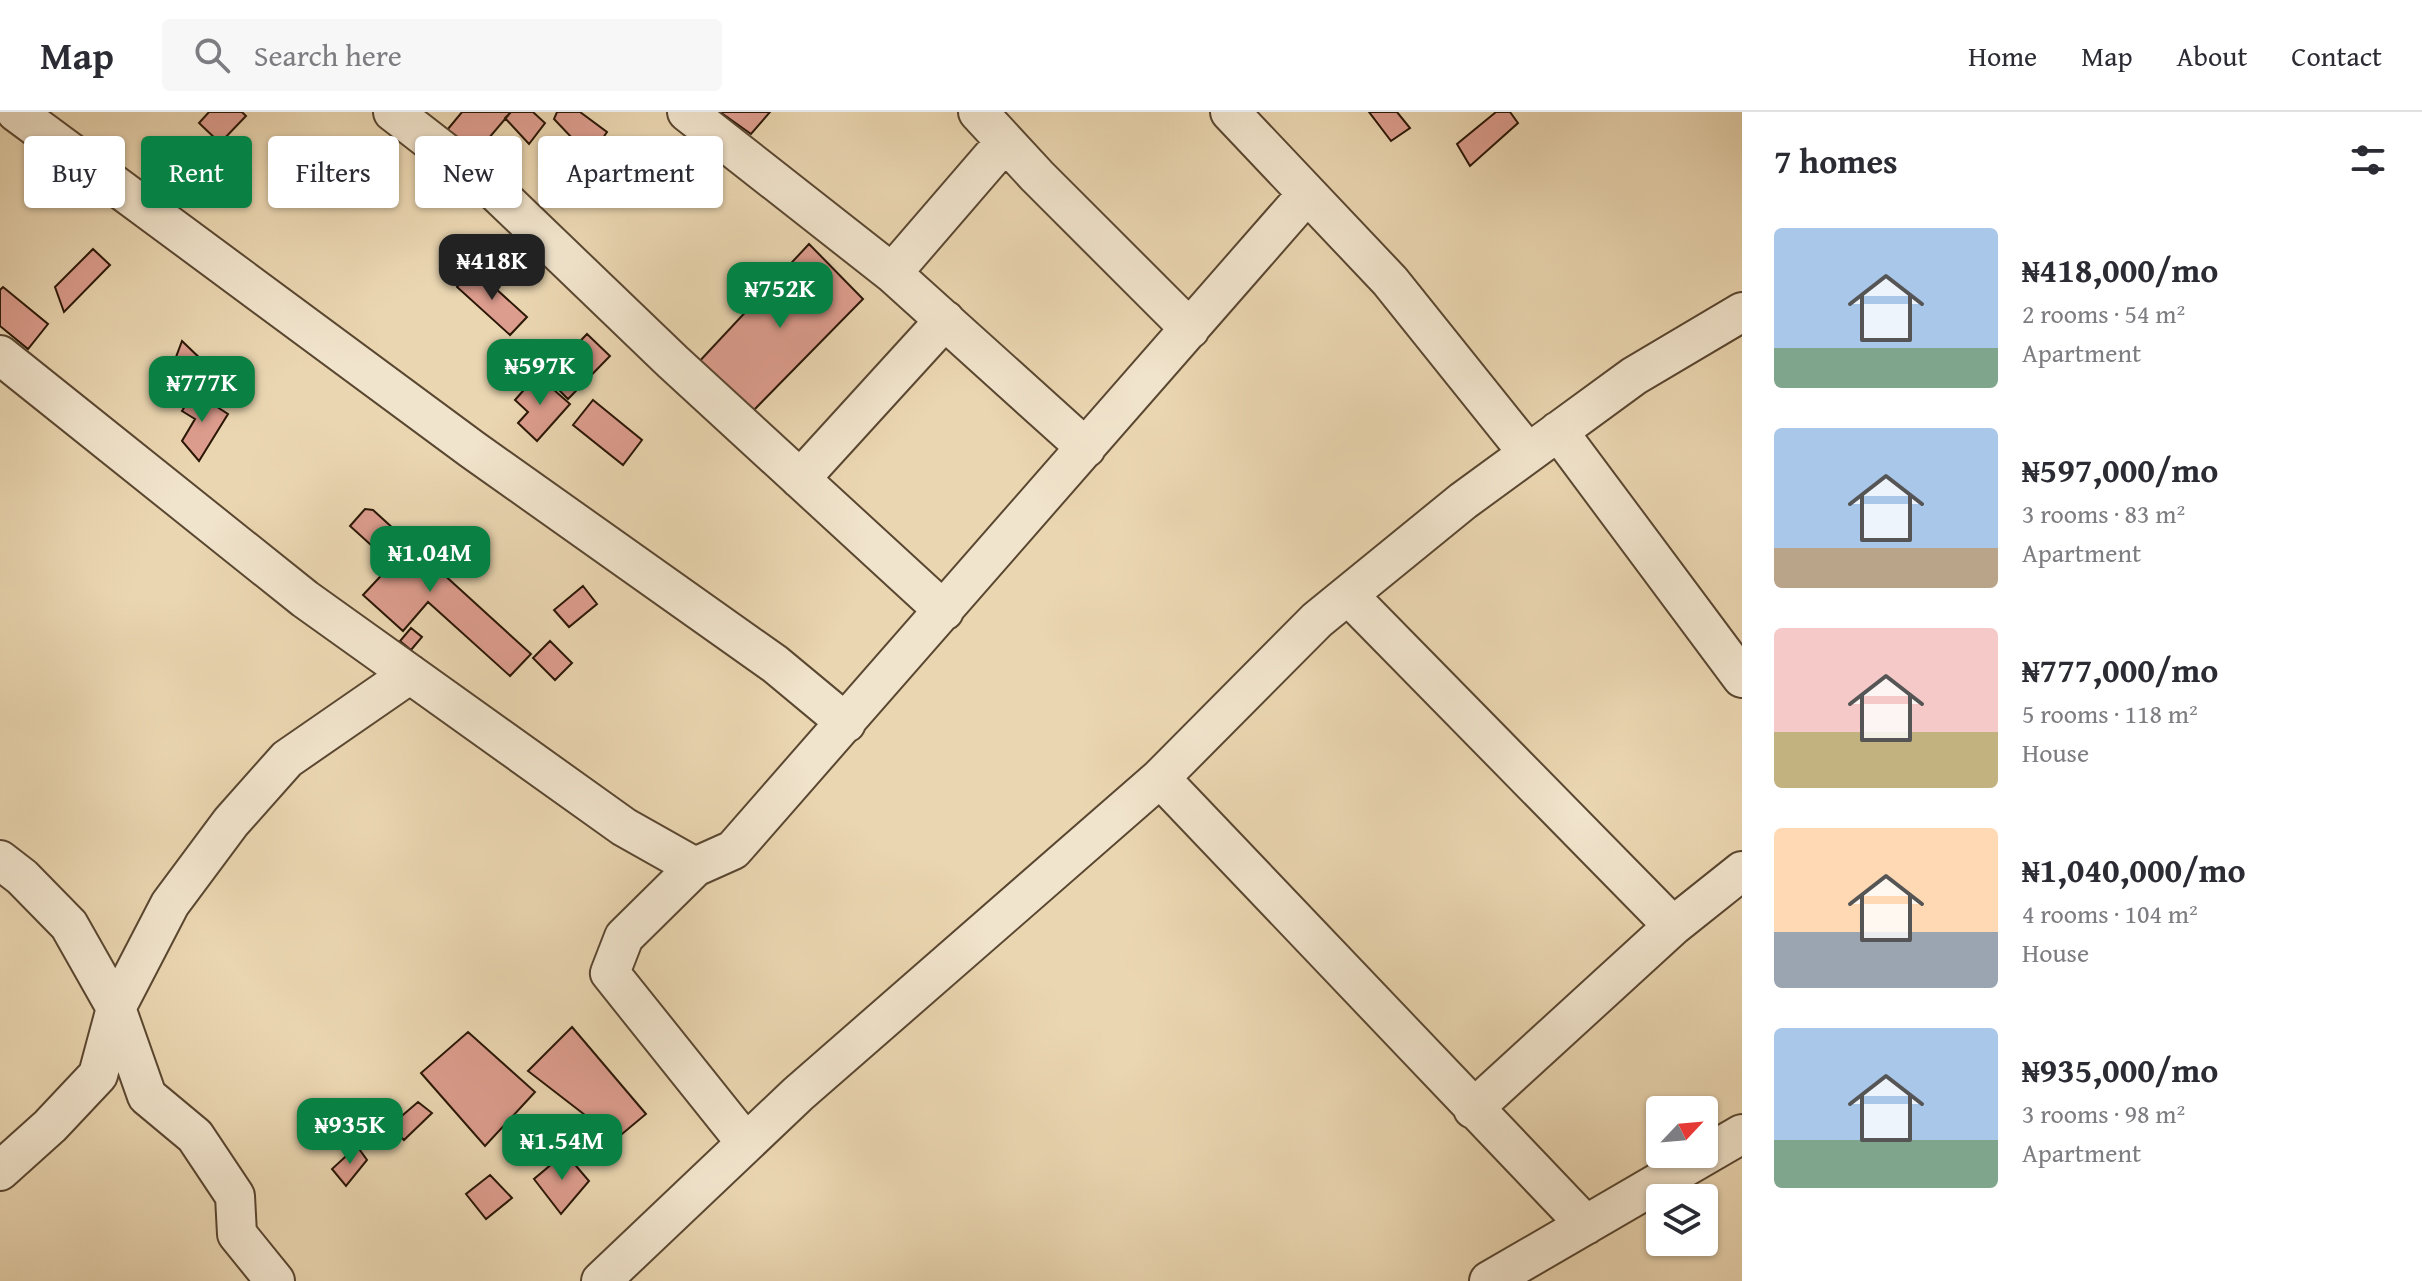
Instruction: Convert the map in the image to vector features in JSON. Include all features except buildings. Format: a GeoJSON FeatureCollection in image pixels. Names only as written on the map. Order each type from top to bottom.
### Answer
{"type":"FeatureCollection","features":[{"type":"Feature","properties":{"kind":"street"},"geometry":{"type":"LineString","coordinates":[[0,125],[15,112],[473,450],[775,664],[846,723]]}},
{"type":"Feature","properties":{"kind":"street"},"geometry":{"type":"LineString","coordinates":[[393,112],[495,191],[673,362],[944,611]]}},
{"type":"Feature","properties":{"kind":"street"},"geometry":{"type":"LineString","coordinates":[[687,112],[892,273],[1086,448]]}},
{"type":"Feature","properties":{"kind":"street"},"geometry":{"type":"LineString","coordinates":[[978,112],[1190,329]]}},
{"type":"Feature","properties":{"kind":"street"},"geometry":{"type":"LineString","coordinates":[[1230,112],[1390,281],[1528,453]]}},
{"type":"Feature","properties":{"kind":"street"},"geometry":{"type":"LineString","coordinates":[[892,273],[1005,142]]}},
{"type":"Feature","properties":{"kind":"street"},"geometry":{"type":"LineString","coordinates":[[746,1143],[610,973],[624,937],[695,867],[733,850],[1307,194]]}},
{"type":"Feature","properties":{"kind":"street"},"geometry":{"type":"LineString","coordinates":[[601,1281],[798,1094],[1160,778],[1317,620],[1463,501],[1558,431],[1634,376],[1742,312]]}},
{"type":"Feature","properties":{"kind":"street"},"geometry":{"type":"LineString","coordinates":[[800,479],[945,320]]}},
{"type":"Feature","properties":{"kind":"street"},"geometry":{"type":"LineString","coordinates":[[0,355],[305,599],[624,827],[695,867]]}},
{"type":"Feature","properties":{"kind":"street"},"geometry":{"type":"LineString","coordinates":[[1558,431],[1742,678]]}},
{"type":"Feature","properties":{"kind":"street"},"geometry":{"type":"LineString","coordinates":[[1348,595],[1673,926]]}},
{"type":"Feature","properties":{"kind":"street"},"geometry":{"type":"LineString","coordinates":[[0,1171],[50,1126],[98,1075],[116,1008],[170,904],[231,822],[287,759],[410,674]]}},
{"type":"Feature","properties":{"kind":"street"},"geometry":{"type":"LineString","coordinates":[[1160,778],[1586,1225]]}},
{"type":"Feature","properties":{"kind":"street"},"geometry":{"type":"LineString","coordinates":[[0,860],[22,877],[69,925],[116,1008],[147,1096],[195,1136],[235,1196],[237,1234],[275,1281]]}},
{"type":"Feature","properties":{"kind":"street"},"geometry":{"type":"LineString","coordinates":[[1473,1109],[1673,926],[1742,871]]}},
{"type":"Feature","properties":{"kind":"street"},"geometry":{"type":"LineString","coordinates":[[1489,1281],[1742,1134]]}}]}
